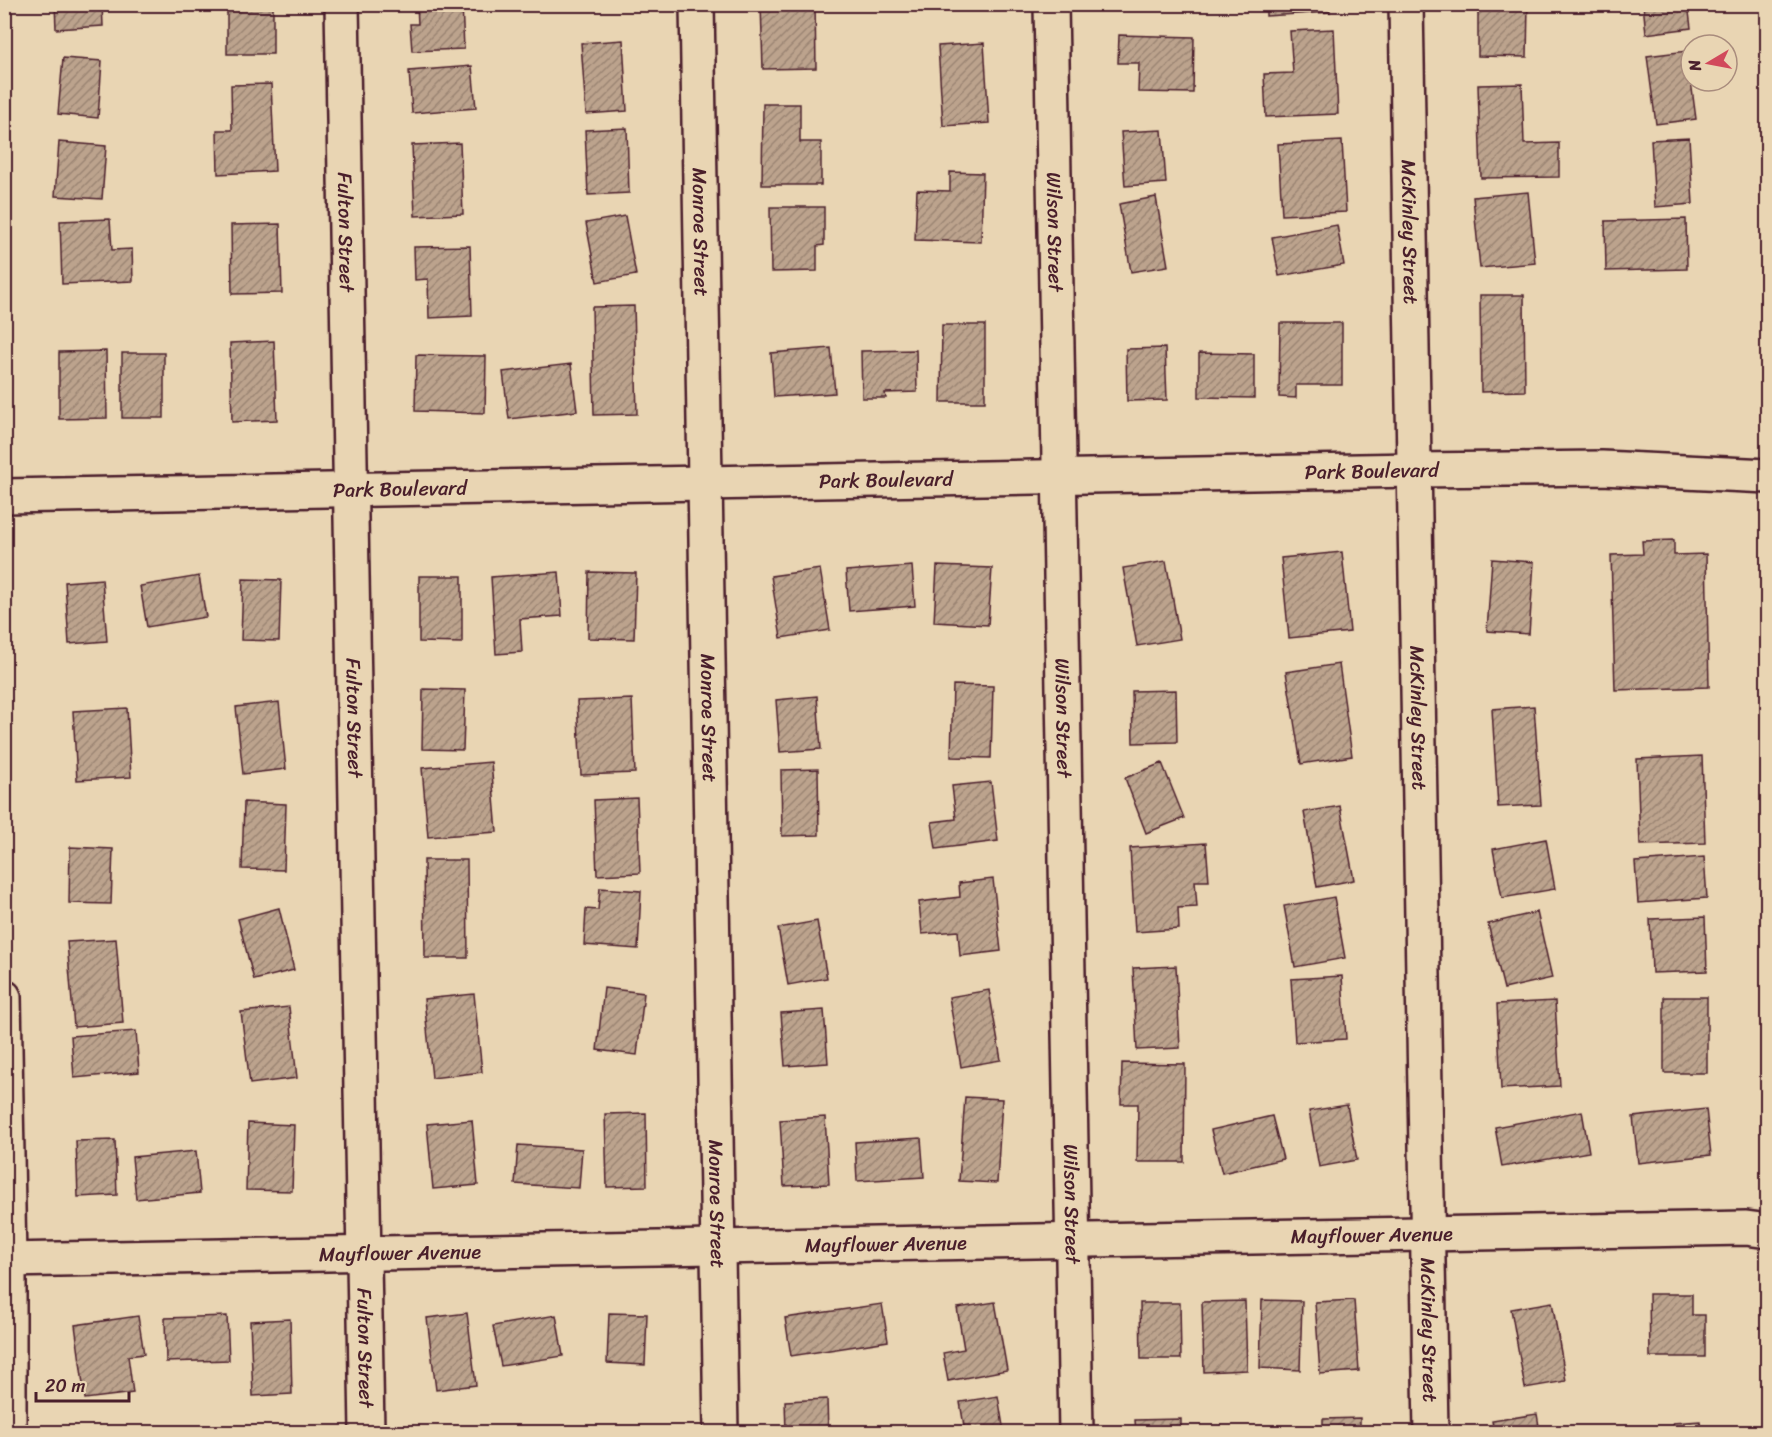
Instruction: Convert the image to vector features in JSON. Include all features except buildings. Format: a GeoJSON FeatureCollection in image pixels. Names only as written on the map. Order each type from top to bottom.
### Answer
{"type":"FeatureCollection","features":[{"type":"Feature","properties":{"kind":"street","name":"Fulton Street"},"geometry":{"type":"LineString","coordinates":[[342,4],[367,1432]]}},
{"type":"Feature","properties":{"kind":"street","name":"Monroe Street"},"geometry":{"type":"LineString","coordinates":[[697,4],[721,1432]]}},
{"type":"Feature","properties":{"kind":"street","name":"Wilson Street"},"geometry":{"type":"LineString","coordinates":[[1051,4],[1076,1432]]}},
{"type":"Feature","properties":{"kind":"street","name":"McKinley Street"},"geometry":{"type":"LineString","coordinates":[[1406,4],[1431,1432]]}},
{"type":"Feature","properties":{"kind":"street","name":"Park Boulevard"},"geometry":{"type":"LineString","coordinates":[[4,496],[1414,470],[1602,468],[1767,476]]}},
{"type":"Feature","properties":{"kind":"street"},"geometry":{"type":"LineString","coordinates":[[4,997],[9,1432]]}},
{"type":"Feature","properties":{"kind":"street","name":"Mayflower Avenue"},"geometry":{"type":"LineString","coordinates":[[7,1260],[1746,1228],[1767,1231]]}}]}
